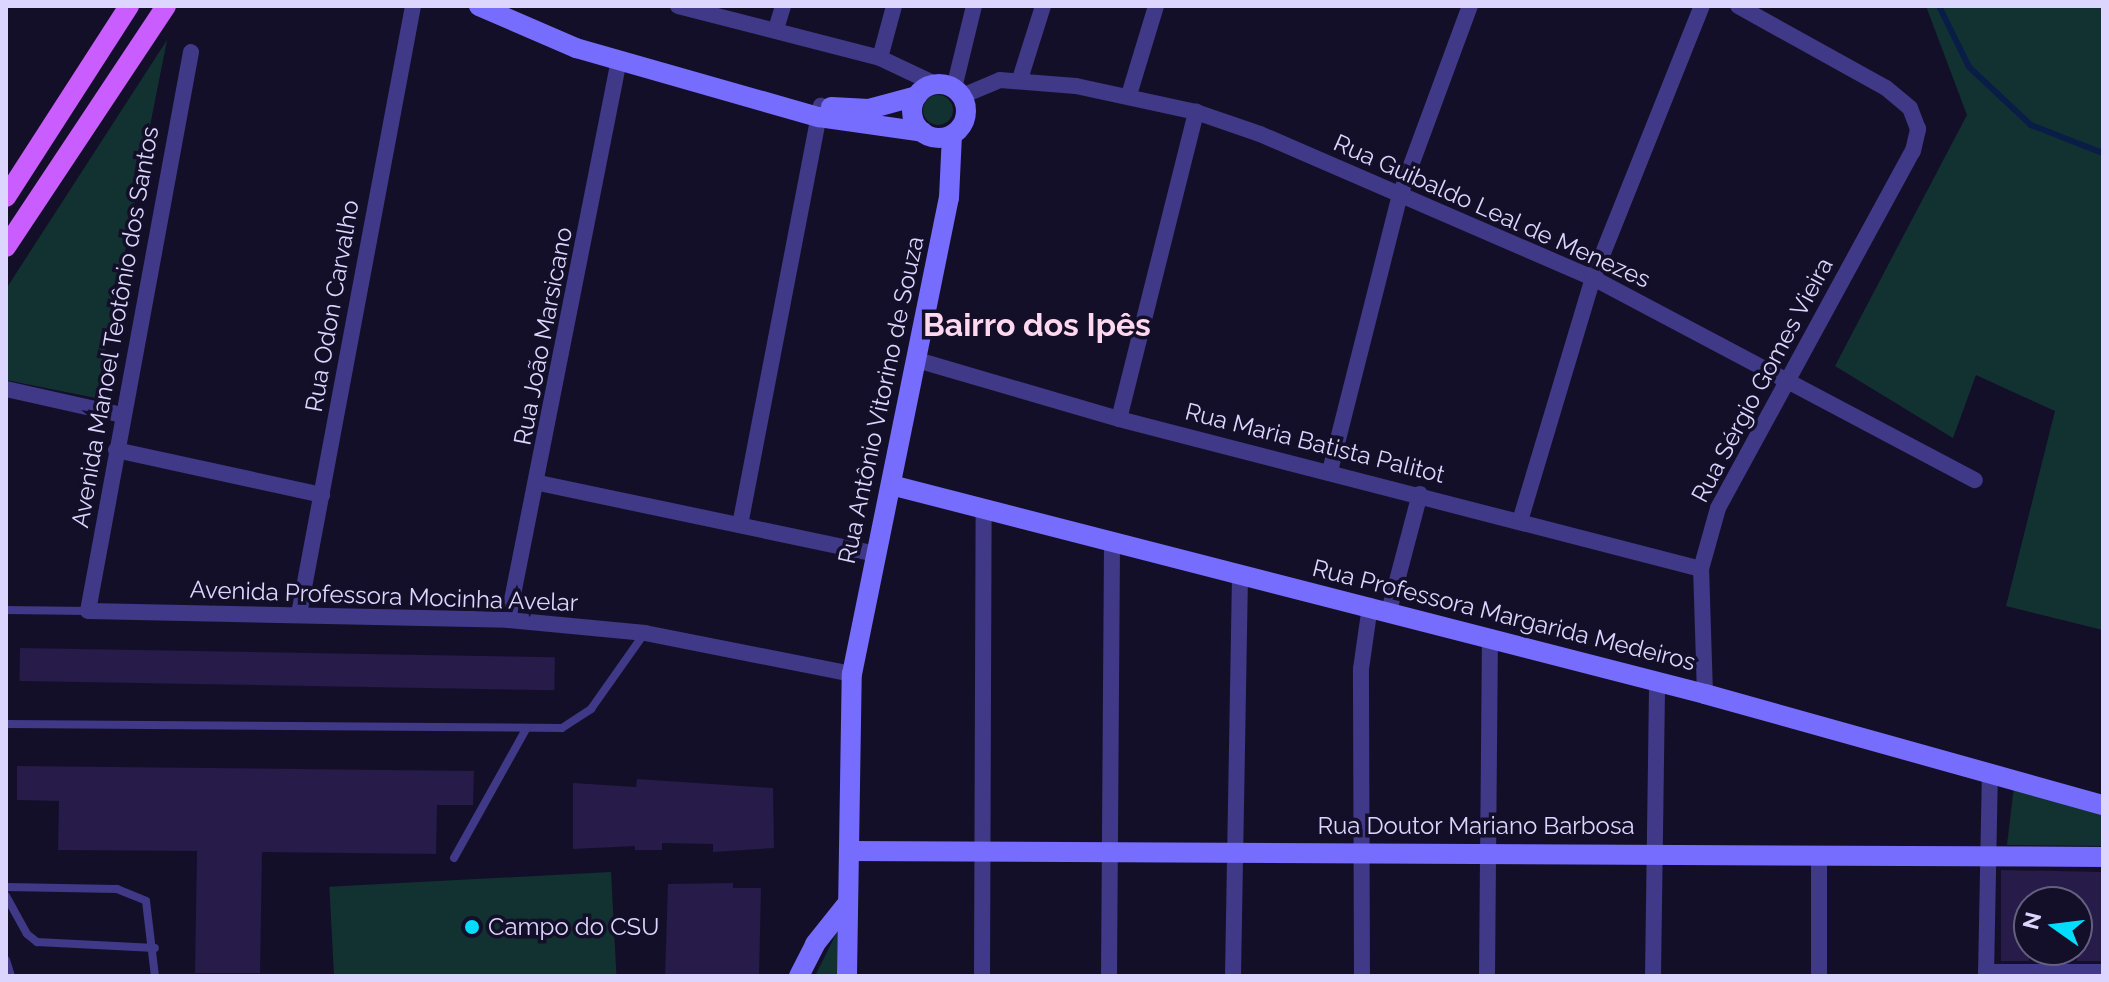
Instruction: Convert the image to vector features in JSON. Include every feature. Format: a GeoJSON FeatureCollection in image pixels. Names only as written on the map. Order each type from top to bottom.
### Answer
{"type":"FeatureCollection","features":[{"type":"Feature","properties":{"kind":"main road"},"geometry":{"type":"LineString","coordinates":[[6,197],[129,6]]}},
{"type":"Feature","properties":{"kind":"main road"},"geometry":{"type":"LineString","coordinates":[[6,247],[166,6]]}},
{"type":"Feature","properties":{"kind":"main road"},"geometry":{"type":"LineString","coordinates":[[479,6],[527,31],[619,60],[795,108],[952,135],[965,117],[950,89],[869,109],[820,112]]}},
{"type":"Feature","properties":{"kind":"main road"},"geometry":{"type":"LineString","coordinates":[[917,96],[913,115],[923,132]]}},
{"type":"Feature","properties":{"kind":"main road","name":"Rua Antônio Vitorino de Souza"},"geometry":{"type":"LineString","coordinates":[[847,976],[852,674],[953,174],[952,135]]}},
{"type":"Feature","properties":{"kind":"main road","name":"Rua Professora Margarida Medeiros"},"geometry":{"type":"LineString","coordinates":[[891,485],[1490,637],[2103,805]]}},
{"type":"Feature","properties":{"kind":"main road","name":"Rua Doutor Mariano Barbosa"},"geometry":{"type":"LineString","coordinates":[[849,851],[981,848],[1235,854],[1653,851],[1819,856],[2103,857]]}},
{"type":"Feature","properties":{"kind":"main road"},"geometry":{"type":"LineString","coordinates":[[799,976],[815,944],[846,905]]}},
{"type":"Feature","properties":{"kind":"street","name":"Rua Odon Carvalho"},"geometry":{"type":"LineString","coordinates":[[299,614],[413,6]]}},
{"type":"Feature","properties":{"kind":"street"},"geometry":{"type":"LineString","coordinates":[[776,29],[783,6]]}},
{"type":"Feature","properties":{"kind":"street"},"geometry":{"type":"LineString","coordinates":[[880,58],[894,6]]}},
{"type":"Feature","properties":{"kind":"street"},"geometry":{"type":"LineString","coordinates":[[685,7],[880,58],[950,89],[974,6]]}},
{"type":"Feature","properties":{"kind":"street"},"geometry":{"type":"LineString","coordinates":[[1020,79],[1043,6]]}},
{"type":"Feature","properties":{"kind":"street"},"geometry":{"type":"LineString","coordinates":[[1129,95],[1156,6]]}},
{"type":"Feature","properties":{"kind":"street"},"geometry":{"type":"LineString","coordinates":[[1330,471],[1400,195],[1470,6]]}},
{"type":"Feature","properties":{"kind":"street"},"geometry":{"type":"LineString","coordinates":[[1520,521],[1593,278],[1702,6]]}},
{"type":"Feature","properties":{"kind":"street","name":"Rua Sérgio Gomes Vieira"},"geometry":{"type":"LineString","coordinates":[[1705,694],[1701,569],[1729,482],[1913,151],[1918,129],[1910,108],[1886,88],[1738,6]]}},
{"type":"Feature","properties":{"kind":"street","name":"Avenida Manoel Teotônio dos Santos"},"geometry":{"type":"LineString","coordinates":[[88,611],[191,52]]}},
{"type":"Feature","properties":{"kind":"street","name":"Rua João Marsicano"},"geometry":{"type":"LineString","coordinates":[[508,620],[539,483],[619,60]]}},
{"type":"Feature","properties":{"kind":"street","name":"Rua Guibaldo Leal de Menezes"},"geometry":{"type":"LineString","coordinates":[[950,89],[1020,79],[1129,95],[1196,112],[1593,278],[1975,480]]}},
{"type":"Feature","properties":{"kind":"street"},"geometry":{"type":"LineString","coordinates":[[740,525],[820,112]]}},
{"type":"Feature","properties":{"kind":"street"},"geometry":{"type":"LineString","coordinates":[[1119,419],[1196,112]]}},
{"type":"Feature","properties":{"kind":"street","name":"Rua Maria Batista Palitot"},"geometry":{"type":"LineString","coordinates":[[917,360],[1119,419],[1420,494],[1701,569]]}},
{"type":"Feature","properties":{"kind":"street"},"geometry":{"type":"LineString","coordinates":[[6,389],[122,415]]}},
{"type":"Feature","properties":{"kind":"street"},"geometry":{"type":"LineString","coordinates":[[116,450],[322,495]]}},
{"type":"Feature","properties":{"kind":"street"},"geometry":{"type":"LineString","coordinates":[[539,483],[876,554]]}},
{"type":"Feature","properties":{"kind":"street"},"geometry":{"type":"LineString","coordinates":[[1362,976],[1361,669],[1420,494]]}},
{"type":"Feature","properties":{"kind":"street"},"geometry":{"type":"LineString","coordinates":[[982,976],[984,509]]}},
{"type":"Feature","properties":{"kind":"street"},"geometry":{"type":"LineString","coordinates":[[1109,976],[1112,543]]}},
{"type":"Feature","properties":{"kind":"street"},"geometry":{"type":"LineString","coordinates":[[1233,976],[1240,575]]}},
{"type":"Feature","properties":{"kind":"street","name":"Avenida Professora Mocinha Avelar"},"geometry":{"type":"LineString","coordinates":[[88,611],[508,620],[645,633],[852,674]]}},
{"type":"Feature","properties":{"kind":"street"},"geometry":{"type":"LineString","coordinates":[[1487,976],[1490,637]]}},
{"type":"Feature","properties":{"kind":"street"},"geometry":{"type":"LineString","coordinates":[[1653,976],[1657,683]]}},
{"type":"Feature","properties":{"kind":"street"},"geometry":{"type":"LineString","coordinates":[[1990,774],[1985,855],[1986,974],[2103,972]]}},
{"type":"Feature","properties":{"kind":"street"},"geometry":{"type":"LineString","coordinates":[[1819,856],[1819,976]]}},
{"type":"Feature","properties":{"kind":"lane","name":"Avenida Professora Mocinha Avelar"},"geometry":{"type":"LineString","coordinates":[[6,610],[88,611]]}},
{"type":"Feature","properties":{"kind":"lane"},"geometry":{"type":"LineString","coordinates":[[6,724],[562,728],[582,717],[645,633]]}},
{"type":"Feature","properties":{"kind":"lane"},"geometry":{"type":"LineString","coordinates":[[454,858],[526,729]]}},
{"type":"Feature","properties":{"kind":"lane"},"geometry":{"type":"LineString","coordinates":[[6,887],[133,893],[150,908],[155,976]]}},
{"type":"Feature","properties":{"kind":"lane"},"geometry":{"type":"LineString","coordinates":[[6,896],[27,934],[37,942],[155,948]]}},
{"type":"Feature","properties":{"kind":"lane"},"geometry":{"type":"LineString","coordinates":[[6,960],[11,976]]}},
{"type":"Feature","properties":{"kind":"green space"},"geometry":{"type":"Polygon","coordinates":[[[1926,6],[2103,6],[2103,630],[2006,606],[2055,411],[1976,375],[1953,438],[1835,366],[1967,115],[1926,6]]]}},
{"type":"Feature","properties":{"kind":"green space"},"geometry":{"type":"Polygon","coordinates":[[[167,40],[96,398],[6,380],[6,289],[167,40]]]}},
{"type":"Feature","properties":{"kind":"green space"},"geometry":{"type":"Polygon","coordinates":[[[938,95],[949,99],[953,110],[949,121],[938,125],[927,121],[923,110],[927,99],[938,95]]]}},
{"type":"Feature","properties":{"kind":"green space"},"geometry":{"type":"Polygon","coordinates":[[[2014,786],[2103,809],[2103,846],[2007,845],[2014,786]]]}},
{"type":"Feature","properties":{"kind":"green space","name":"Campo do CSU"},"geometry":{"type":"Polygon","coordinates":[[[611,872],[616,976],[334,976],[329,887],[611,872]]]}},
{"type":"Feature","properties":{"kind":"green space"},"geometry":{"type":"Polygon","coordinates":[[[838,930],[837,976],[815,976],[838,930]]]}},
{"type":"Feature","properties":{"kind":"building"},"geometry":{"type":"Polygon","coordinates":[[[20,648],[555,657],[554,690],[19,681],[20,648]]]}},
{"type":"Feature","properties":{"kind":"building"},"geometry":{"type":"Polygon","coordinates":[[[17,766],[474,771],[473,805],[437,805],[436,854],[262,852],[260,973],[195,973],[197,851],[58,850],[59,801],[17,800],[17,766]]]}},
{"type":"Feature","properties":{"kind":"building"},"geometry":{"type":"Polygon","coordinates":[[[637,779],[773,788],[774,848],[713,852],[713,844],[662,843],[662,850],[635,850],[635,846],[573,849],[573,783],[636,787],[637,779]]]}},
{"type":"Feature","properties":{"kind":"building"},"geometry":{"type":"Polygon","coordinates":[[[2001,870],[2103,872],[2103,961],[2093,961],[2093,886],[2013,886],[2013,961],[2001,961],[2001,870]]]}},
{"type":"Feature","properties":{"kind":"building"},"geometry":{"type":"Polygon","coordinates":[[[733,883],[733,888],[761,888],[759,976],[665,976],[668,884],[733,883]]]}},
{"type":"Feature","properties":{"kind":"waterway"},"geometry":{"type":"LineString","coordinates":[[1939,6],[1969,67],[2031,125],[2103,153]]}},
{"type":"Feature","properties":{"kind":"place","name":"Campo do CSU"},"geometry":{"type":"Point","coordinates":[472,927]}},
{"type":"Feature","properties":{"kind":"district","name":"Bairro dos Ipês"},"geometry":{"type":"Point","coordinates":[1037,325]}}]}
